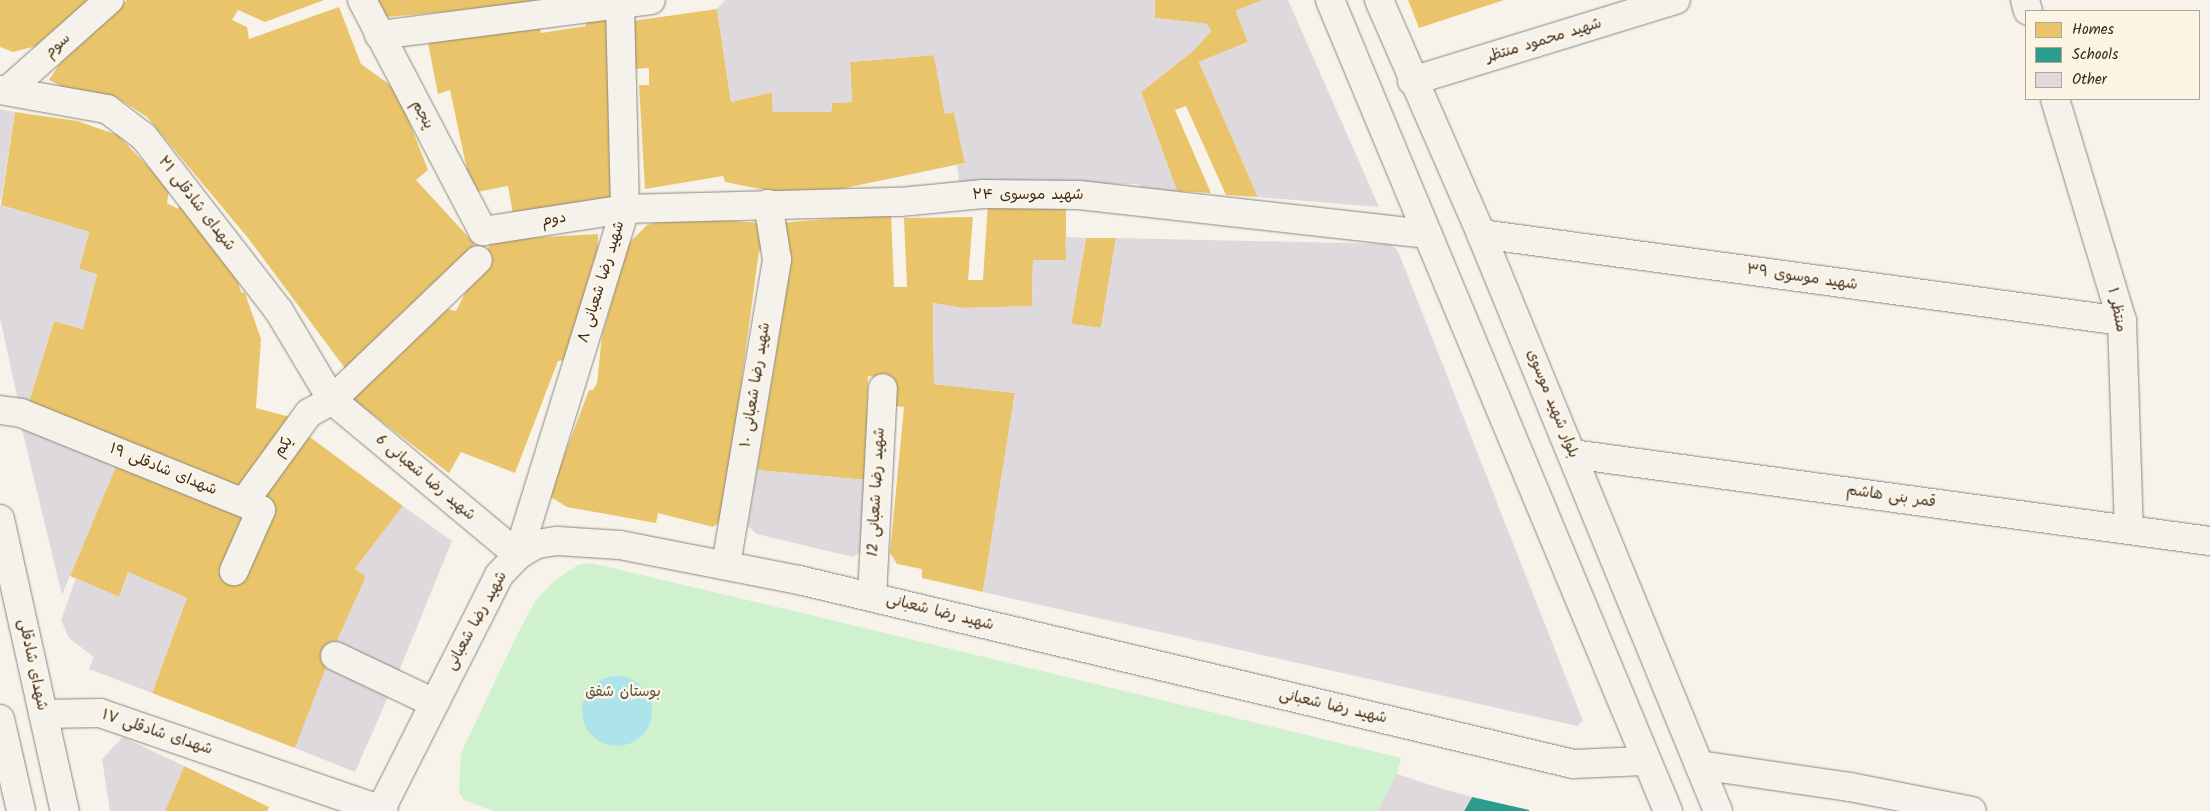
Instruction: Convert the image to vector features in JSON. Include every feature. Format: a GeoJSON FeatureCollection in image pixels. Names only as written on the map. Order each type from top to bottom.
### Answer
{"type":"FeatureCollection","features":[{"type":"Feature","properties":{"kind":"street","name":"سوم"},"geometry":{"type":"LineString","coordinates":[[3,90],[109,0]]}},
{"type":"Feature","properties":{"kind":"street","name":"پنجم"},"geometry":{"type":"LineString","coordinates":[[362,0],[483,231]]}},
{"type":"Feature","properties":{"kind":"street"},"geometry":{"type":"LineString","coordinates":[[380,35],[651,0]]}},
{"type":"Feature","properties":{"kind":"street"},"geometry":{"type":"LineString","coordinates":[[1330,0],[1668,811]]}},
{"type":"Feature","properties":{"kind":"street","name":"بلوار شهید موسوی"},"geometry":{"type":"LineString","coordinates":[[1379,0],[1412,81],[1481,234],[1718,811]]}},
{"type":"Feature","properties":{"kind":"street","name":"شهید محمود منتظر"},"geometry":{"type":"LineString","coordinates":[[1373,100],[1412,81],[1670,1]]}},
{"type":"Feature","properties":{"kind":"street","name":"شهید رضا شعبانی ۸"},"geometry":{"type":"LineString","coordinates":[[518,555],[625,209],[618,3]]}},
{"type":"Feature","properties":{"kind":"street","name":"شهدای شادقلی ۲۱"},"geometry":{"type":"LineString","coordinates":[[3,90],[107,109],[144,137],[279,311],[332,400]]}},
{"type":"Feature","properties":{"kind":"street","name":"منتظر ۱"},"geometry":{"type":"LineString","coordinates":[[2055,100],[2122,321],[2129,529]]}},
{"type":"Feature","properties":{"kind":"street","name":"شهید موسوی ۲۴"},"geometry":{"type":"LineString","coordinates":[[625,209],[900,202],[983,194],[1079,195],[1428,234]]}},
{"type":"Feature","properties":{"kind":"street","name":"شهید رضا شعبانی ۱۰"},"geometry":{"type":"LineString","coordinates":[[726,566],[777,259],[768,204]]}},
{"type":"Feature","properties":{"kind":"street","name":"دوم"},"geometry":{"type":"LineString","coordinates":[[483,231],[625,209]]}},
{"type":"Feature","properties":{"kind":"street","name":"شهید موسوی ۳۹"},"geometry":{"type":"LineString","coordinates":[[1481,234],[2122,321]]}},
{"type":"Feature","properties":{"kind":"street","name":"یکم"},"geometry":{"type":"LineString","coordinates":[[244,502],[309,413],[332,400],[478,260]]}},
{"type":"Feature","properties":{"kind":"street","name":"شهید رضا شعبانی 12"},"geometry":{"type":"LineString","coordinates":[[872,596],[883,388]]}},
{"type":"Feature","properties":{"kind":"street","name":"شهید رضا شعبانی 6"},"geometry":{"type":"LineString","coordinates":[[332,400],[518,555]]}},
{"type":"Feature","properties":{"kind":"street","name":"شهدای شادقلی ۱۹"},"geometry":{"type":"LineString","coordinates":[[0,410],[21,413],[262,510],[234,571]]}},
{"type":"Feature","properties":{"kind":"street","name":"قمر بنی هاشم"},"geometry":{"type":"LineString","coordinates":[[1572,454],[2210,540]]}},
{"type":"Feature","properties":{"kind":"street","name":"شهدای شادقلی"},"geometry":{"type":"LineString","coordinates":[[0,522],[65,811]]}},
{"type":"Feature","properties":{"kind":"street","name":"شهید رضا شعبانی"},"geometry":{"type":"LineString","coordinates":[[381,811],[499,575],[518,555],[537,544],[557,542],[620,545],[872,596],[1573,764],[1646,761]]}},
{"type":"Feature","properties":{"kind":"street"},"geometry":{"type":"LineString","coordinates":[[335,656],[434,702]]}},
{"type":"Feature","properties":{"kind":"street","name":"شهدای شادقلی ۱۷"},"geometry":{"type":"LineString","coordinates":[[43,714],[100,713],[239,759],[381,811]]}},
{"type":"Feature","properties":{"kind":"street"},"geometry":{"type":"LineString","coordinates":[[0,719],[5,763],[21,811]]}},
{"type":"Feature","properties":{"kind":"street"},"geometry":{"type":"LineString","coordinates":[[1699,765],[1850,787],[1972,811]]}},
{"type":"Feature","properties":{"kind":"green space","name":"بوستان شفق"},"geometry":{"type":"Polygon","coordinates":[[[591,563],[1401,758],[1397,774],[1377,811],[493,811],[464,800],[459,792],[461,753],[518,633],[536,600],[555,580],[578,565],[591,563]]]}},
{"type":"Feature","properties":{"kind":"water"},"geometry":{"type":"Polygon","coordinates":[[[617,676],[636,682],[646,692],[652,711],[646,730],[636,740],[617,746],[598,740],[588,730],[582,711],[588,692],[598,682],[617,676]]]}},
{"type":"Feature","properties":{"kind":"building: Homes"},"geometry":{"type":"Polygon","coordinates":[[[0,0],[89,0],[52,42],[13,52],[0,47],[0,0]]]}},
{"type":"Feature","properties":{"kind":"building: Homes"},"geometry":{"type":"Polygon","coordinates":[[[127,0],[324,0],[265,22],[238,10],[232,20],[247,27],[249,39],[339,7],[361,64],[389,84],[400,98],[428,170],[416,180],[474,243],[471,259],[347,371],[248,238],[147,117],[116,97],[63,87],[49,80],[66,54],[127,0]]]}},
{"type":"Feature","properties":{"kind":"building: Homes"},"geometry":{"type":"Polygon","coordinates":[[[369,0],[569,0],[569,1],[376,18],[369,0]]]}},
{"type":"Feature","properties":{"kind":"building: Homes"},"geometry":{"type":"Polygon","coordinates":[[[1155,0],[1263,0],[1236,11],[1248,42],[1199,62],[1258,197],[1226,195],[1186,106],[1175,110],[1211,193],[1177,191],[1141,92],[1194,50],[1211,31],[1207,24],[1155,18],[1155,0]]]}},
{"type":"Feature","properties":{"kind":"building: Homes"},"geometry":{"type":"Polygon","coordinates":[[[1408,0],[1504,0],[1419,28],[1408,0]]]}},
{"type":"Feature","properties":{"kind":"building: Homes"},"geometry":{"type":"Polygon","coordinates":[[[717,9],[731,102],[772,92],[773,112],[831,112],[832,103],[852,102],[850,62],[934,55],[945,114],[954,112],[965,163],[816,194],[791,195],[725,182],[723,176],[645,189],[639,85],[649,85],[649,68],[635,69],[632,21],[717,9]]]}},
{"type":"Feature","properties":{"kind":"building: Homes"},"geometry":{"type":"Polygon","coordinates":[[[606,19],[617,97],[612,204],[514,220],[508,186],[472,193],[450,90],[438,94],[427,38],[540,28],[541,33],[586,26],[586,20],[606,19]]]}},
{"type":"Feature","properties":{"kind":"building: Homes"},"geometry":{"type":"Polygon","coordinates":[[[15,112],[77,121],[118,135],[169,189],[167,203],[178,209],[180,204],[238,282],[241,292],[245,293],[261,339],[256,408],[294,418],[241,493],[27,408],[54,321],[83,329],[97,274],[79,269],[89,232],[1,205],[15,112]]]}},
{"type":"Feature","properties":{"kind":"building: Homes"},"geometry":{"type":"Polygon","coordinates":[[[988,202],[1066,204],[1066,260],[1033,260],[1032,306],[963,308],[933,303],[934,384],[1015,393],[983,592],[922,578],[922,569],[897,564],[890,553],[904,407],[894,406],[894,379],[868,376],[866,480],[757,470],[791,263],[785,258],[779,223],[891,214],[894,287],[907,287],[904,218],[973,217],[968,280],[983,280],[988,202]]]}},
{"type":"Feature","properties":{"kind":"building: Homes"},"geometry":{"type":"Polygon","coordinates":[[[680,217],[761,223],[768,251],[759,251],[723,519],[713,527],[658,513],[656,523],[567,507],[549,496],[589,390],[593,390],[597,383],[602,336],[628,244],[647,225],[680,217]]]}},
{"type":"Feature","properties":{"kind":"building: Homes"},"geometry":{"type":"Polygon","coordinates":[[[598,234],[597,272],[573,359],[558,361],[515,473],[461,452],[449,473],[354,400],[353,391],[442,308],[456,311],[492,240],[598,234]]]}},
{"type":"Feature","properties":{"kind":"building: Homes"},"geometry":{"type":"Polygon","coordinates":[[[1086,238],[1116,238],[1101,328],[1071,324],[1086,238]]]}},
{"type":"Feature","properties":{"kind":"building: Homes"},"geometry":{"type":"Polygon","coordinates":[[[307,435],[403,506],[355,569],[366,576],[295,748],[152,693],[187,598],[128,572],[119,597],[70,576],[117,464],[258,500],[307,435]]]}},
{"type":"Feature","properties":{"kind":"building: Homes"},"geometry":{"type":"Polygon","coordinates":[[[184,766],[269,807],[267,811],[165,811],[184,766]]]}},
{"type":"Feature","properties":{"kind":"building: Schools"},"geometry":{"type":"Polygon","coordinates":[[[1472,797],[1529,810],[1529,811],[1464,811],[1472,797]]]}},
{"type":"Feature","properties":{"kind":"building: Other"},"geometry":{"type":"Polygon","coordinates":[[[725,0],[1155,0],[1155,18],[1207,24],[1211,31],[1194,50],[1141,92],[1177,191],[1141,189],[1139,184],[960,186],[957,165],[965,163],[954,112],[945,114],[934,55],[850,62],[852,102],[832,103],[831,112],[773,112],[772,92],[731,102],[717,9],[725,0]]]}},
{"type":"Feature","properties":{"kind":"building: Other"},"geometry":{"type":"Polygon","coordinates":[[[1263,0],[1288,0],[1379,207],[1258,197],[1199,62],[1248,42],[1236,11],[1263,0]]]}},
{"type":"Feature","properties":{"kind":"building: Other"},"geometry":{"type":"Polygon","coordinates":[[[0,109],[15,112],[1,200],[0,200],[0,109]]]}},
{"type":"Feature","properties":{"kind":"building: Other"},"geometry":{"type":"Polygon","coordinates":[[[0,205],[89,232],[79,269],[97,274],[83,329],[54,321],[27,408],[19,405],[0,318],[0,205]]]}},
{"type":"Feature","properties":{"kind":"building: Other"},"geometry":{"type":"Polygon","coordinates":[[[1065,237],[1086,238],[1071,324],[1101,328],[1116,238],[1390,244],[1398,251],[1583,721],[1577,726],[983,592],[1015,393],[934,384],[933,303],[963,308],[1032,306],[1033,260],[1066,260],[1065,237]]]}},
{"type":"Feature","properties":{"kind":"building: Other"},"geometry":{"type":"Polygon","coordinates":[[[21,425],[117,464],[62,595],[33,475],[21,425]]]}},
{"type":"Feature","properties":{"kind":"building: Other"},"geometry":{"type":"Polygon","coordinates":[[[757,470],[866,480],[865,549],[853,557],[757,534],[748,526],[757,470]]]}},
{"type":"Feature","properties":{"kind":"building: Other"},"geometry":{"type":"Polygon","coordinates":[[[403,506],[452,541],[399,671],[335,645],[366,576],[355,569],[403,506]]]}},
{"type":"Feature","properties":{"kind":"building: Other"},"geometry":{"type":"Polygon","coordinates":[[[128,572],[187,598],[152,693],[89,669],[94,657],[69,638],[61,620],[76,578],[119,597],[128,572]]]}},
{"type":"Feature","properties":{"kind":"building: Other"},"geometry":{"type":"Polygon","coordinates":[[[328,662],[391,690],[355,772],[295,748],[328,662]]]}},
{"type":"Feature","properties":{"kind":"building: Other"},"geometry":{"type":"Polygon","coordinates":[[[123,737],[184,766],[165,811],[110,811],[102,759],[123,737]]]}},
{"type":"Feature","properties":{"kind":"building: Other"},"geometry":{"type":"Polygon","coordinates":[[[1397,774],[1472,797],[1464,811],[1377,811],[1397,774]]]}}]}
